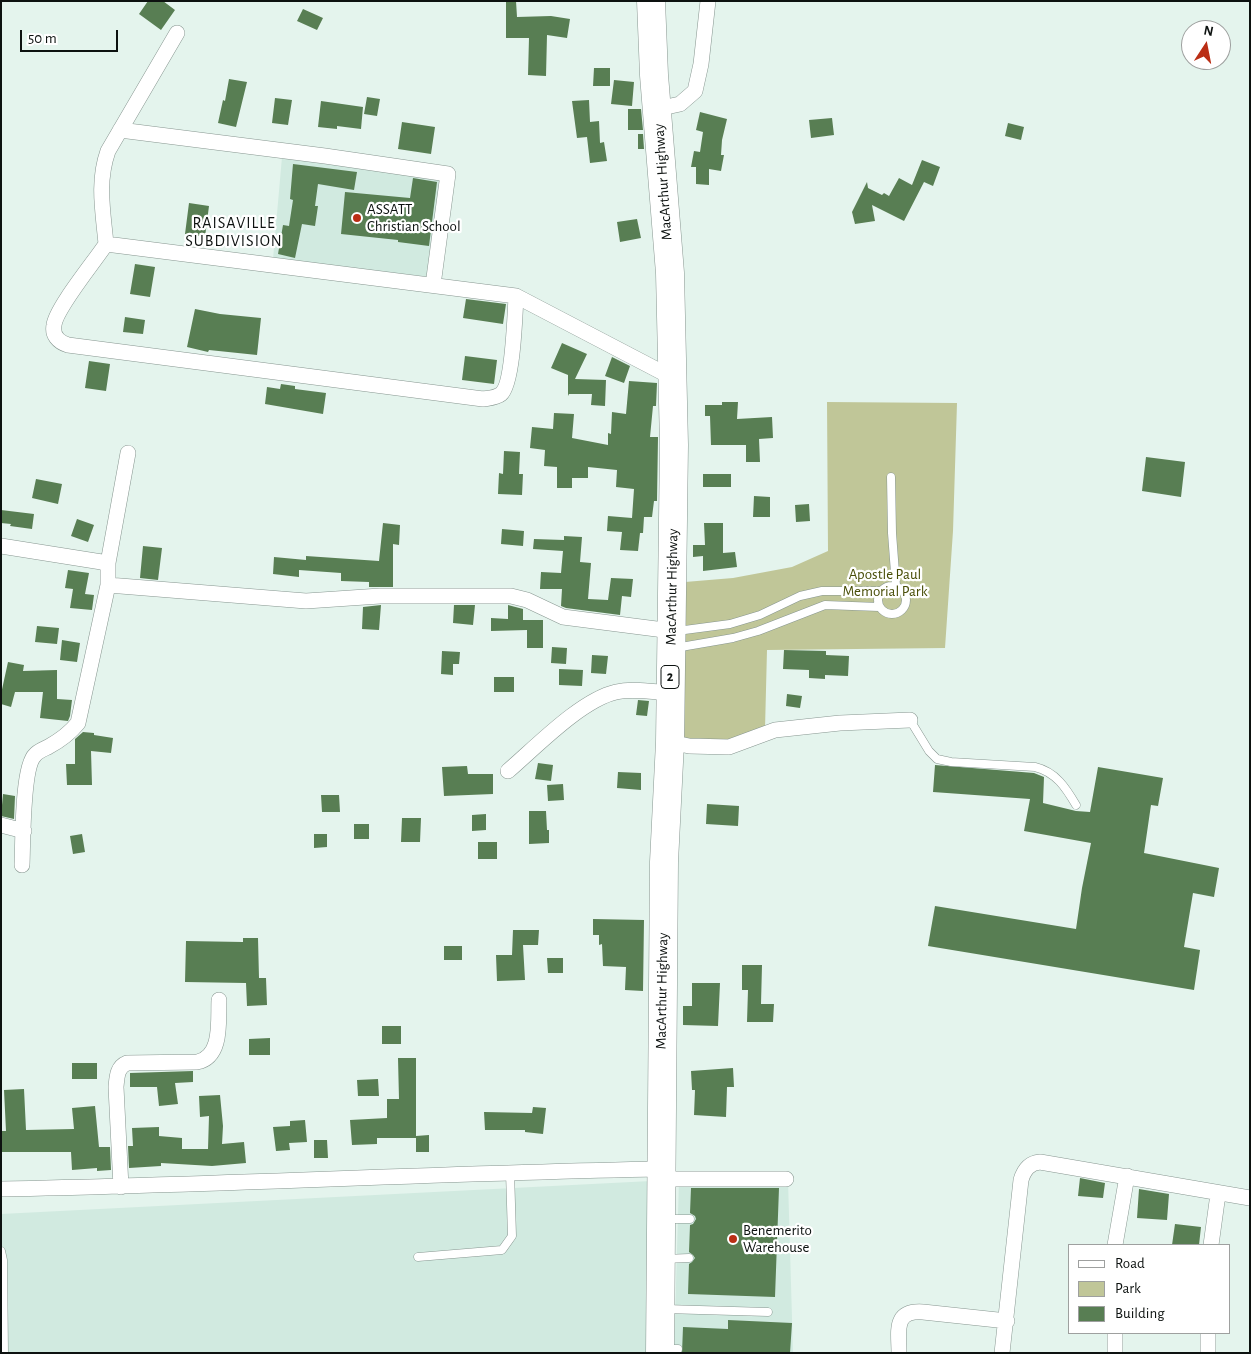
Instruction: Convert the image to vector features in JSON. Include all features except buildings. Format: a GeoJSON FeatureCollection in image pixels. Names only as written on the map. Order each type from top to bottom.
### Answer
{"type":"FeatureCollection","features":[{"type":"Feature","properties":{"kind":"highway","name":"MacArthur Highway"},"geometry":{"type":"LineString","coordinates":[[651,1],[657,109],[670,273],[674,445],[670,742],[664,862],[660,1174],[660,1309],[666,1350]]}},
{"type":"Feature","properties":{"kind":"street"},"geometry":{"type":"LineString","coordinates":[[657,109],[680,104],[695,91],[701,64],[708,15],[708,1]]}},
{"type":"Feature","properties":{"kind":"street"},"geometry":{"type":"LineString","coordinates":[[177,33],[108,151],[103,165],[101,180],[106,244],[55,321],[54,332],[63,344],[482,399],[502,393],[509,378],[516,296]]}},
{"type":"Feature","properties":{"kind":"street"},"geometry":{"type":"LineString","coordinates":[[120,130],[448,174],[433,285]]}},
{"type":"Feature","properties":{"kind":"street"},"geometry":{"type":"LineString","coordinates":[[106,244],[516,296],[673,378]]}},
{"type":"Feature","properties":{"kind":"street"},"geometry":{"type":"LineString","coordinates":[[22,865],[27,777],[30,762],[37,753],[69,733],[78,723],[108,585],[108,563],[128,453]]}},
{"type":"Feature","properties":{"kind":"street"},"geometry":{"type":"LineString","coordinates":[[1,546],[108,563]]}},
{"type":"Feature","properties":{"kind":"street"},"geometry":{"type":"LineString","coordinates":[[108,585],[306,601],[380,596],[511,596],[527,600],[563,617],[671,640]]}},
{"type":"Feature","properties":{"kind":"street"},"geometry":{"type":"LineString","coordinates":[[508,771],[575,714],[595,700],[622,691],[670,693]]}},
{"type":"Feature","properties":{"kind":"street"},"geometry":{"type":"LineString","coordinates":[[670,742],[689,746],[729,747],[775,730],[840,723],[910,720]]}},
{"type":"Feature","properties":{"kind":"street"},"geometry":{"type":"LineString","coordinates":[[1,825],[24,831]]}},
{"type":"Feature","properties":{"kind":"street"},"geometry":{"type":"LineString","coordinates":[[121,1187],[116,1087],[118,1072],[127,1063],[197,1062],[206,1059],[216,1047],[219,1000]]}},
{"type":"Feature","properties":{"kind":"street"},"geometry":{"type":"LineString","coordinates":[[1002,1353],[1021,1180],[1025,1169],[1032,1164],[1040,1162],[1250,1198]]}},
{"type":"Feature","properties":{"kind":"street"},"geometry":{"type":"LineString","coordinates":[[1,1189],[121,1187],[510,1172],[660,1174],[786,1179]]}},
{"type":"Feature","properties":{"kind":"street"},"geometry":{"type":"LineString","coordinates":[[1115,1244],[1127,1176]]}},
{"type":"Feature","properties":{"kind":"street"},"geometry":{"type":"LineString","coordinates":[[1211,1244],[1218,1194]]}},
{"type":"Feature","properties":{"kind":"street"},"geometry":{"type":"LineString","coordinates":[[899,1353],[900,1320],[911,1312],[1007,1321]]}},
{"type":"Feature","properties":{"kind":"street"},"geometry":{"type":"LineString","coordinates":[[1115,1334],[1115,1353]]}},
{"type":"Feature","properties":{"kind":"street"},"geometry":{"type":"LineString","coordinates":[[1208,1334],[1208,1353]]}},
{"type":"Feature","properties":{"kind":"lane"},"geometry":{"type":"LineString","coordinates":[[891,477],[892,533],[896,586],[904,593],[906,598],[904,609],[894,614],[888,614],[880,607],[878,596],[885,588],[896,586]]}},
{"type":"Feature","properties":{"kind":"lane"},"geometry":{"type":"LineString","coordinates":[[671,640],[704,627],[730,624],[760,615],[800,596],[822,591],[881,591]]}},
{"type":"Feature","properties":{"kind":"lane"},"geometry":{"type":"LineString","coordinates":[[822,591],[825,605]]}},
{"type":"Feature","properties":{"kind":"lane"},"geometry":{"type":"LineString","coordinates":[[671,640],[706,643],[733,638],[758,631],[825,605],[880,607]]}},
{"type":"Feature","properties":{"kind":"lane"},"geometry":{"type":"LineString","coordinates":[[730,624],[733,638]]}},
{"type":"Feature","properties":{"kind":"lane"},"geometry":{"type":"LineString","coordinates":[[704,627],[706,643]]}},
{"type":"Feature","properties":{"kind":"lane"},"geometry":{"type":"LineString","coordinates":[[910,720],[929,751],[937,759],[950,762],[1044,769],[1059,780],[1076,805]]}},
{"type":"Feature","properties":{"kind":"lane"},"geometry":{"type":"LineString","coordinates":[[418,1257],[502,1250],[512,1236],[510,1172]]}},
{"type":"Feature","properties":{"kind":"lane"},"geometry":{"type":"LineString","coordinates":[[660,1219],[690,1220]]}},
{"type":"Feature","properties":{"kind":"lane"},"geometry":{"type":"LineString","coordinates":[[1,1250],[3,1260],[4,1353]]}},
{"type":"Feature","properties":{"kind":"lane"},"geometry":{"type":"LineString","coordinates":[[660,1259],[689,1258]]}},
{"type":"Feature","properties":{"kind":"lane"},"geometry":{"type":"LineString","coordinates":[[660,1309],[768,1312]]}},
{"type":"Feature","properties":{"kind":"shaded area","name":"ASSATT Christian School"},"geometry":{"type":"Polygon","coordinates":[[[282,157],[443,177],[430,277],[273,259],[282,157]]]}},
{"type":"Feature","properties":{"kind":"shaded area"},"geometry":{"type":"Polygon","coordinates":[[[679,1180],[788,1180],[793,1353],[674,1353],[679,1180]]]}},
{"type":"Feature","properties":{"kind":"shaded area"},"geometry":{"type":"Polygon","coordinates":[[[651,1181],[650,1353],[1,1353],[1,1214],[651,1181]]]}},
{"type":"Feature","properties":{"kind":"green space","name":"Apostle Paul Memorial Park"},"geometry":{"type":"Polygon","coordinates":[[[827,402],[957,403],[953,531],[945,648],[767,650],[765,729],[730,744],[682,743],[685,582],[733,578],[792,567],[828,551],[827,402]]]}},
{"type":"Feature","properties":{"kind":"place","name":"ASSATT Christian School"},"geometry":{"type":"Point","coordinates":[357,218]}},
{"type":"Feature","properties":{"kind":"place","name":"Benemerito Warehouse"},"geometry":{"type":"Point","coordinates":[733,1239]}},
{"type":"Feature","properties":{"kind":"district","name":"RAISAVILLE SUBDIVISION"},"geometry":{"type":"Point","coordinates":[234,232]}}]}
